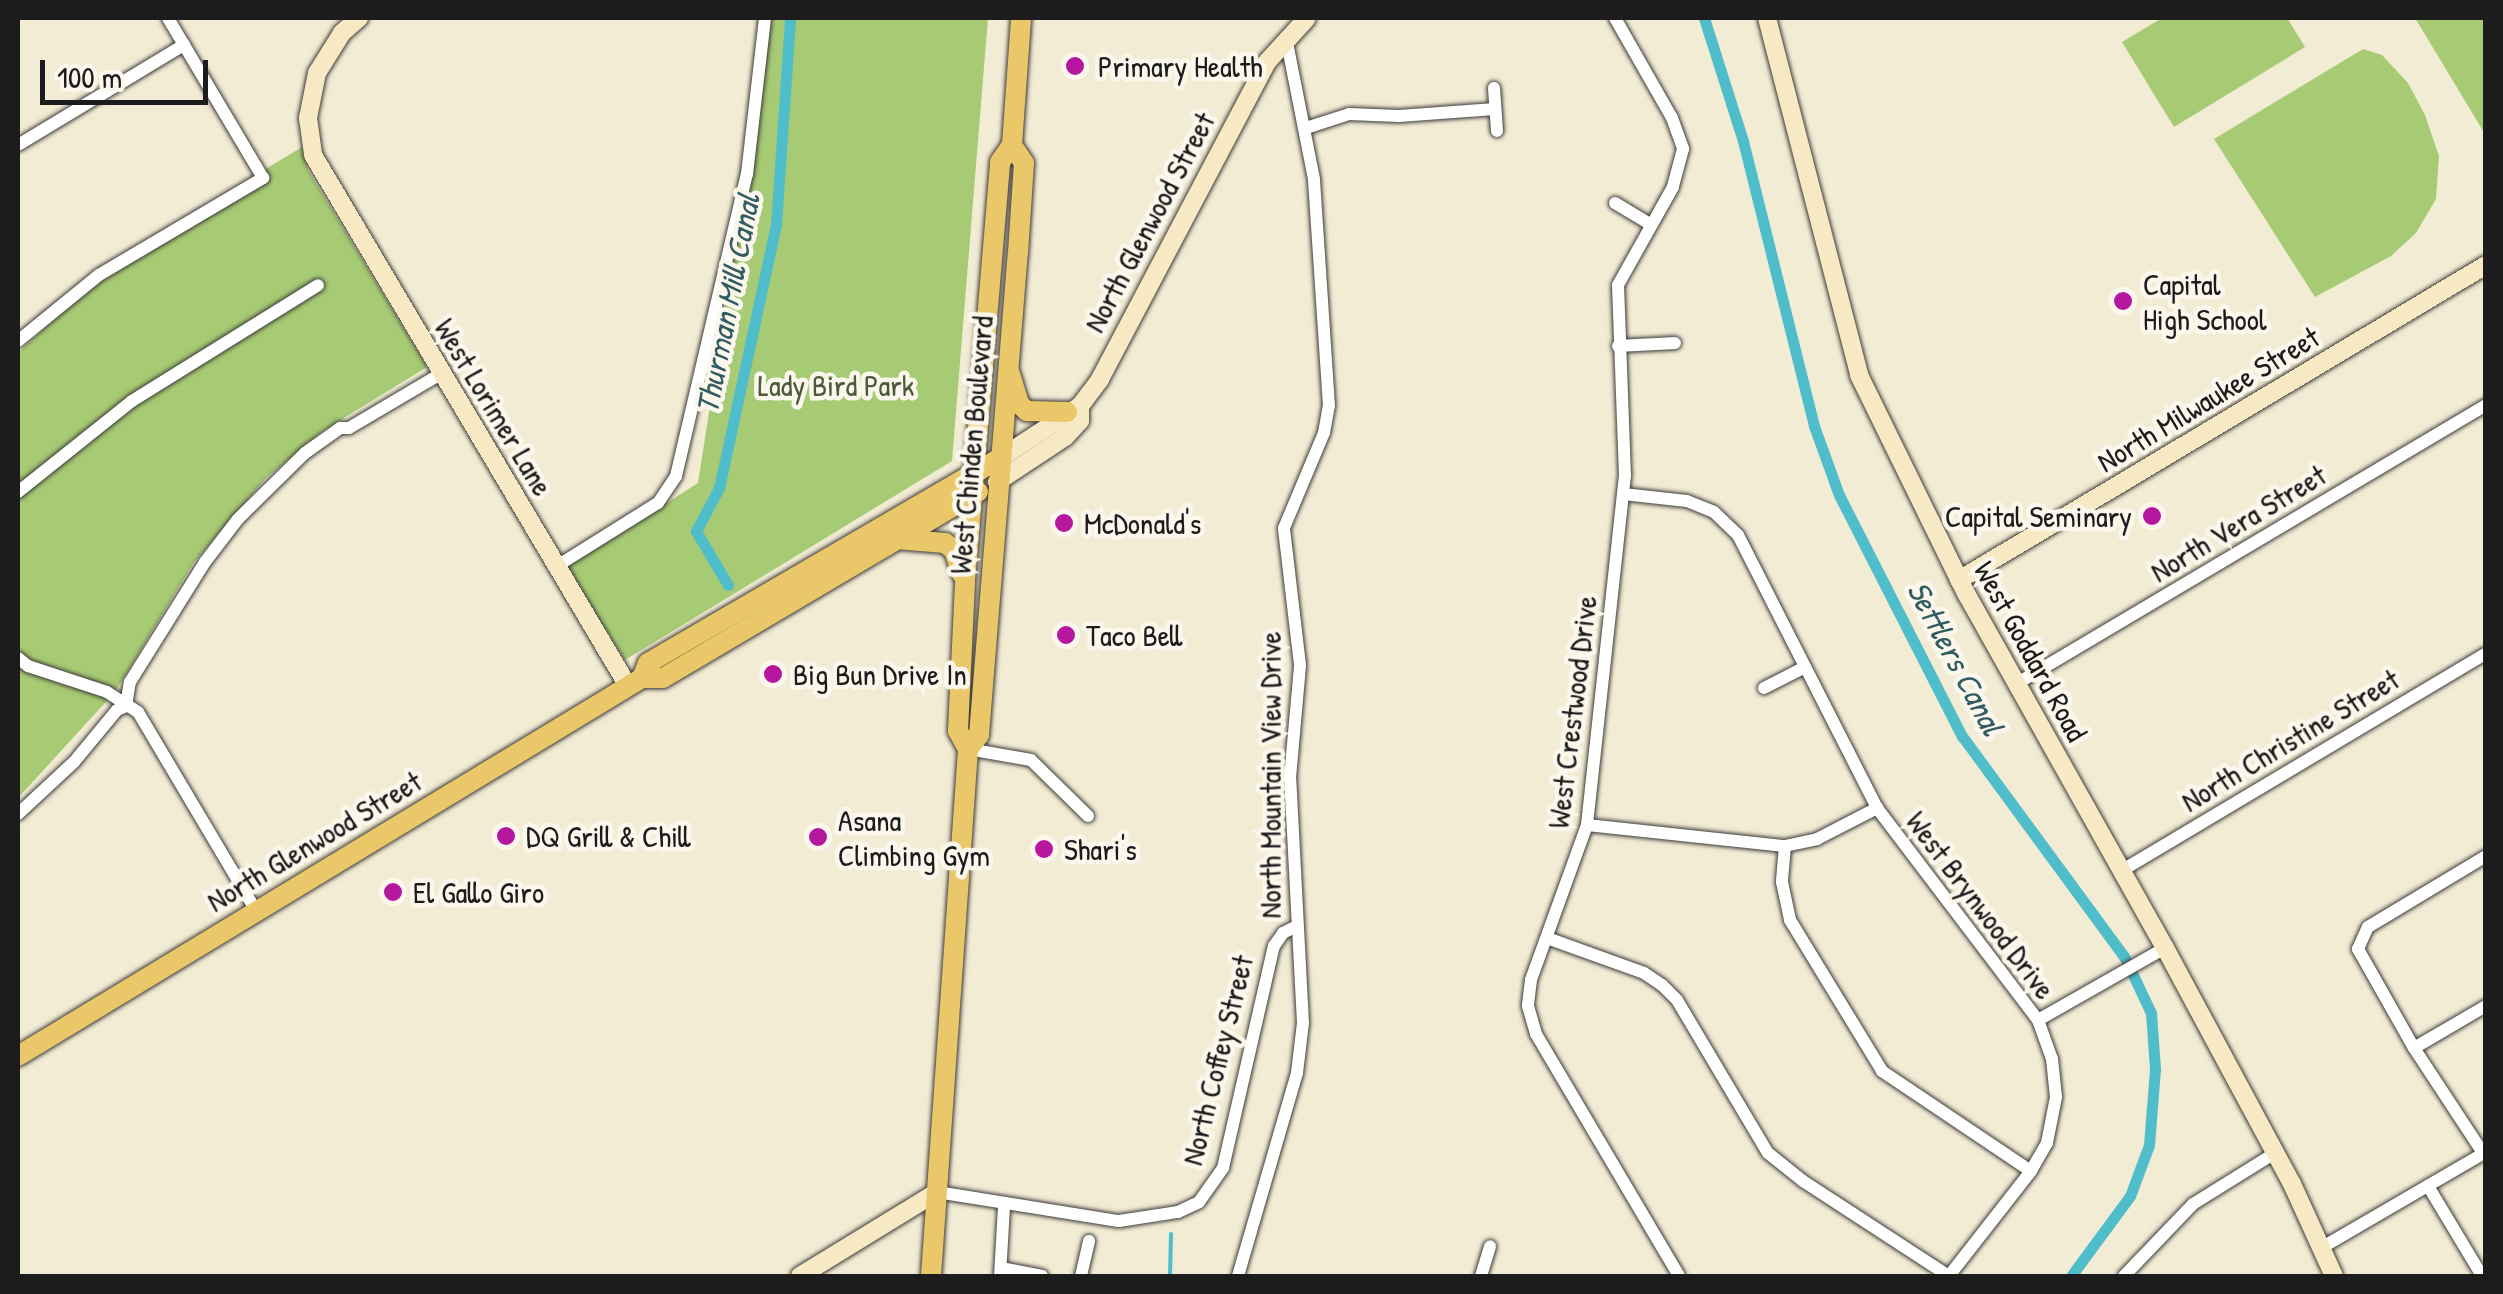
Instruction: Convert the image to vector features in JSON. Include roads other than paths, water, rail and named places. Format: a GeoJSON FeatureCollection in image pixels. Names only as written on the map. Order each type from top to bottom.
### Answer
{"type":"FeatureCollection","features":[{"type":"Feature","properties":{"kind":"main road","name":"West Chinden Boulevard"},"geometry":{"type":"LineString","coordinates":[[931,1276],[968,749],[958,731],[965,581],[1000,162],[1012,145],[1021,18]]}},
{"type":"Feature","properties":{"kind":"main road","name":"West Chinden Boulevard"},"geometry":{"type":"LineString","coordinates":[[968,749],[979,736],[1024,166],[1012,145]]}},
{"type":"Feature","properties":{"kind":"main road"},"geometry":{"type":"LineString","coordinates":[[1006,362],[1019,404],[1027,412],[1073,409]]}},
{"type":"Feature","properties":{"kind":"main road","name":"North Glenwood Street"},"geometry":{"type":"LineString","coordinates":[[635,682],[648,662],[999,460]]}},
{"type":"Feature","properties":{"kind":"main road","name":"North Glenwood Street"},"geometry":{"type":"LineString","coordinates":[[18,1056],[635,682],[662,678],[894,539],[998,482]]}},
{"type":"Feature","properties":{"kind":"main road"},"geometry":{"type":"LineString","coordinates":[[894,539],[944,543],[954,550],[965,581]]}},
{"type":"Feature","properties":{"kind":"street"},"geometry":{"type":"LineString","coordinates":[[19,335],[99,275],[262,178],[168,18]]}},
{"type":"Feature","properties":{"kind":"street"},"geometry":{"type":"LineString","coordinates":[[557,566],[658,503],[676,476],[747,174],[764,18]]}},
{"type":"Feature","properties":{"kind":"street","name":"North Glenwood Street"},"geometry":{"type":"LineString","coordinates":[[999,460],[1073,409],[1122,341],[1267,62],[1307,18]]}},
{"type":"Feature","properties":{"kind":"street","name":"West Crestwood Drive"},"geometry":{"type":"LineString","coordinates":[[1614,18],[1672,118],[1683,149],[1673,187],[1618,285],[1623,494],[1587,825],[1532,980],[1528,1006],[1536,1034],[1679,1276]]}},
{"type":"Feature","properties":{"kind":"street","name":"West Goddard Road"},"geometry":{"type":"LineString","coordinates":[[1767,18],[1858,375],[1960,580],[2275,1152],[2334,1276]]}},
{"type":"Feature","properties":{"kind":"street","name":"West Lorimer Lane"},"geometry":{"type":"LineString","coordinates":[[347,21],[310,94],[313,155],[557,566],[635,682]]}},
{"type":"Feature","properties":{"kind":"street","name":"North Mountain View Drive"},"geometry":{"type":"LineString","coordinates":[[1238,1276],[1297,1073],[1302,1023],[1290,778],[1300,664],[1284,528],[1319,444],[1329,406],[1320,228],[1306,128],[1286,37]]}},
{"type":"Feature","properties":{"kind":"street"},"geometry":{"type":"LineString","coordinates":[[18,145],[184,45]]}},
{"type":"Feature","properties":{"kind":"street"},"geometry":{"type":"LineString","coordinates":[[1494,88],[1496,131]]}},
{"type":"Feature","properties":{"kind":"street"},"geometry":{"type":"LineString","coordinates":[[1306,128],[1342,114],[1495,109]]}},
{"type":"Feature","properties":{"kind":"street"},"geometry":{"type":"LineString","coordinates":[[1615,203],[1650,224]]}},
{"type":"Feature","properties":{"kind":"street","name":"North Milwaukee Street"},"geometry":{"type":"LineString","coordinates":[[1960,580],[2486,264]]}},
{"type":"Feature","properties":{"kind":"street"},"geometry":{"type":"LineString","coordinates":[[18,492],[132,401],[318,285]]}},
{"type":"Feature","properties":{"kind":"street"},"geometry":{"type":"LineString","coordinates":[[1618,346],[1675,343]]}},
{"type":"Feature","properties":{"kind":"street"},"geometry":{"type":"LineString","coordinates":[[126,706],[130,682],[205,562],[238,519],[305,454],[340,428],[349,428],[442,372]]}},
{"type":"Feature","properties":{"kind":"street","name":"North Vera Street"},"geometry":{"type":"LineString","coordinates":[[2016,684],[2486,405]]}},
{"type":"Feature","properties":{"kind":"street","name":"North Glenwood Street"},"geometry":{"type":"LineString","coordinates":[[998,482],[1065,437],[1080,421],[1073,409]]}},
{"type":"Feature","properties":{"kind":"street","name":"West Brynwood Drive"},"geometry":{"type":"LineString","coordinates":[[1623,494],[1687,500],[1714,512],[1738,535],[1877,808],[2038,1020],[2052,1058],[2056,1097],[2047,1143],[2031,1171],[1949,1276]]}},
{"type":"Feature","properties":{"kind":"street","name":"North Christine Street"},"geometry":{"type":"LineString","coordinates":[[2121,871],[2486,653]]}},
{"type":"Feature","properties":{"kind":"street"},"geometry":{"type":"LineString","coordinates":[[18,658],[28,666],[108,692],[138,712],[256,911]]}},
{"type":"Feature","properties":{"kind":"street"},"geometry":{"type":"LineString","coordinates":[[1764,688],[1805,667]]}},
{"type":"Feature","properties":{"kind":"street"},"geometry":{"type":"LineString","coordinates":[[18,814],[74,762],[117,710],[126,706]]}},
{"type":"Feature","properties":{"kind":"street"},"geometry":{"type":"LineString","coordinates":[[968,749],[1031,760],[1088,816]]}},
{"type":"Feature","properties":{"kind":"street"},"geometry":{"type":"LineString","coordinates":[[1587,825],[1786,846],[1817,839],[1877,808]]}},
{"type":"Feature","properties":{"kind":"street"},"geometry":{"type":"LineString","coordinates":[[1786,846],[1782,882],[1790,920],[1882,1071],[2031,1171]]}},
{"type":"Feature","properties":{"kind":"street"},"geometry":{"type":"LineString","coordinates":[[2321,1248],[2484,1153],[2360,958],[2359,940],[2368,927],[2486,856]]}},
{"type":"Feature","properties":{"kind":"street","name":"North Coffey Street"},"geometry":{"type":"LineString","coordinates":[[937,1192],[1092,1220],[1130,1220],[1189,1208],[1208,1194],[1223,1168],[1274,946],[1283,933],[1295,927]]}},
{"type":"Feature","properties":{"kind":"street"},"geometry":{"type":"LineString","coordinates":[[1547,938],[1644,972],[1662,984],[1677,1000],[1768,1153],[1803,1181],[1949,1276]]}},
{"type":"Feature","properties":{"kind":"street"},"geometry":{"type":"LineString","coordinates":[[2038,1020],[2165,948]]}},
{"type":"Feature","properties":{"kind":"street"},"geometry":{"type":"LineString","coordinates":[[2414,1048],[2486,1006]]}},
{"type":"Feature","properties":{"kind":"street"},"geometry":{"type":"LineString","coordinates":[[2124,1276],[2193,1204],[2275,1152]]}},
{"type":"Feature","properties":{"kind":"street"},"geometry":{"type":"LineString","coordinates":[[2428,1186],[2482,1276]]}},
{"type":"Feature","properties":{"kind":"street"},"geometry":{"type":"LineString","coordinates":[[800,1276],[937,1192]]}},
{"type":"Feature","properties":{"kind":"street"},"geometry":{"type":"LineString","coordinates":[[1004,1206],[1001,1272],[1042,1276]]}},
{"type":"Feature","properties":{"kind":"street"},"geometry":{"type":"LineString","coordinates":[[1081,1276],[1089,1241]]}},
{"type":"Feature","properties":{"kind":"street"},"geometry":{"type":"LineString","coordinates":[[1480,1276],[1490,1246]]}},
{"type":"Feature","properties":{"kind":"waterway","name":"Thurman Mill Canal"},"geometry":{"type":"LineString","coordinates":[[728,585],[696,531],[719,488],[776,225],[790,18]]}},
{"type":"Feature","properties":{"kind":"waterway","name":"Settlers Canal"},"geometry":{"type":"LineString","coordinates":[[1704,18],[1743,141],[1814,426],[1839,495],[1962,736],[2125,958],[2151,1013],[2155,1069],[2149,1145],[2130,1196],[2071,1276]]}},
{"type":"Feature","properties":{"kind":"waterway"},"geometry":{"type":"LineString","coordinates":[[1170,1276],[1171,1234]]}},
{"type":"Feature","properties":{"kind":"place","name":"Primary Health"},"geometry":{"type":"Point","coordinates":[1075,66]}},
{"type":"Feature","properties":{"kind":"place","name":"Capital High School"},"geometry":{"type":"Point","coordinates":[2123,301]}},
{"type":"Feature","properties":{"kind":"place","name":"Capital Seminary"},"geometry":{"type":"Point","coordinates":[2152,516]}},
{"type":"Feature","properties":{"kind":"place","name":"McDonald's"},"geometry":{"type":"Point","coordinates":[1064,523]}},
{"type":"Feature","properties":{"kind":"place","name":"Taco Bell"},"geometry":{"type":"Point","coordinates":[1066,635]}},
{"type":"Feature","properties":{"kind":"place","name":"Big Bun Drive In"},"geometry":{"type":"Point","coordinates":[773,674]}},
{"type":"Feature","properties":{"kind":"place","name":"DQ Grill & Chill"},"geometry":{"type":"Point","coordinates":[506,836]}},
{"type":"Feature","properties":{"kind":"place","name":"Asana Climbing Gym"},"geometry":{"type":"Point","coordinates":[818,837]}},
{"type":"Feature","properties":{"kind":"place","name":"Shari's"},"geometry":{"type":"Point","coordinates":[1044,849]}},
{"type":"Feature","properties":{"kind":"place","name":"El Gallo Giro"},"geometry":{"type":"Point","coordinates":[393,892]}},
{"type":"Feature","properties":{"kind":"park label","name":"Lady Bird Park"},"geometry":{"type":"Point","coordinates":[836,385]}}]}
